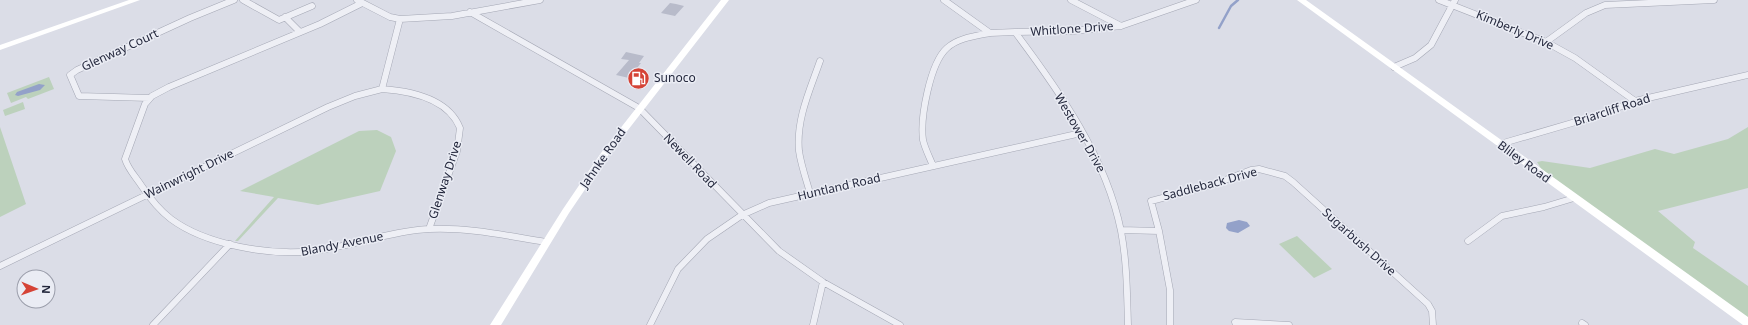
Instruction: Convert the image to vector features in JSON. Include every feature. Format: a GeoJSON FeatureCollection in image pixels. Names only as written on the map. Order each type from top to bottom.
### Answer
{"type":"FeatureCollection","features":[{"type":"Feature","properties":{"kind":"street"},"geometry":{"type":"LineString","coordinates":[[0,48],[136,0]]}},
{"type":"Feature","properties":{"kind":"street","name":"Glenway Court"},"geometry":{"type":"LineString","coordinates":[[149,98],[79,96],[70,75],[77,70],[190,18],[234,0]]}},
{"type":"Feature","properties":{"kind":"street"},"geometry":{"type":"LineString","coordinates":[[243,0],[279,20],[312,6]]}},
{"type":"Feature","properties":{"kind":"street"},"geometry":{"type":"LineString","coordinates":[[149,98],[169,87],[300,32],[359,2],[390,17],[414,20],[540,0]]}},
{"type":"Feature","properties":{"kind":"street","name":"Jahnke Road"},"geometry":{"type":"LineString","coordinates":[[495,325],[546,242],[599,161],[725,0]]}},
{"type":"Feature","properties":{"kind":"street"},"geometry":{"type":"LineString","coordinates":[[944,0],[990,33]]}},
{"type":"Feature","properties":{"kind":"street"},"geometry":{"type":"LineString","coordinates":[[1071,0],[1121,26]]}},
{"type":"Feature","properties":{"kind":"street","name":"Whitlone Drive"},"geometry":{"type":"LineString","coordinates":[[1015,32],[1073,31],[1121,26],[1196,0]]}},
{"type":"Feature","properties":{"kind":"street","name":"Bliley Road"},"geometry":{"type":"LineString","coordinates":[[1301,0],[1748,323]]}},
{"type":"Feature","properties":{"kind":"street","name":"Kimberly Drive"},"geometry":{"type":"LineString","coordinates":[[1439,0],[1454,2],[1546,42],[1575,58],[1635,101]]}},
{"type":"Feature","properties":{"kind":"street"},"geometry":{"type":"LineString","coordinates":[[1546,42],[1586,13],[1605,5],[1714,0]]}},
{"type":"Feature","properties":{"kind":"street"},"geometry":{"type":"LineString","coordinates":[[1394,67],[1415,58],[1431,45],[1454,2]]}},
{"type":"Feature","properties":{"kind":"street","name":"Newell Road"},"geometry":{"type":"LineString","coordinates":[[470,12],[639,108],[742,215],[779,250],[823,282],[900,325]]}},
{"type":"Feature","properties":{"kind":"street"},"geometry":{"type":"LineString","coordinates":[[285,17],[300,32]]}},
{"type":"Feature","properties":{"kind":"street"},"geometry":{"type":"LineString","coordinates":[[382,89],[400,19]]}},
{"type":"Feature","properties":{"kind":"street"},"geometry":{"type":"LineString","coordinates":[[933,166],[923,139],[926,106],[942,53],[961,39],[990,33],[1015,32]]}},
{"type":"Feature","properties":{"kind":"street","name":"Westower Drive"},"geometry":{"type":"LineString","coordinates":[[1015,32],[1044,70],[1104,173],[1121,230],[1128,276],[1128,325]]}},
{"type":"Feature","properties":{"kind":"street"},"geometry":{"type":"LineString","coordinates":[[810,194],[799,150],[799,134],[804,108],[820,61]]}},
{"type":"Feature","properties":{"kind":"street","name":"Briarcliff Road"},"geometry":{"type":"LineString","coordinates":[[1500,144],[1596,116],[1635,101],[1748,75]]}},
{"type":"Feature","properties":{"kind":"street","name":"Wainwright Drive"},"geometry":{"type":"LineString","coordinates":[[0,266],[328,107],[355,96],[382,89]]}},
{"type":"Feature","properties":{"kind":"street","name":"Glenway Drive"},"geometry":{"type":"LineString","coordinates":[[382,89],[403,90],[425,95],[441,105],[454,116],[461,129],[456,153],[428,229]]}},
{"type":"Feature","properties":{"kind":"street","name":"Blandy Avenue"},"geometry":{"type":"LineString","coordinates":[[149,98],[143,108],[125,159],[147,195],[175,222],[195,232],[230,244],[279,252],[297,253],[331,248],[409,231],[428,229],[465,229],[546,242]]}},
{"type":"Feature","properties":{"kind":"street","name":"Huntland Road"},"geometry":{"type":"LineString","coordinates":[[650,325],[678,269],[707,239],[742,215],[769,203],[1081,133]]}},
{"type":"Feature","properties":{"kind":"street","name":"Saddleback Drive"},"geometry":{"type":"LineString","coordinates":[[1159,231],[1151,201],[1157,198],[1212,185],[1251,170],[1269,171]]}},
{"type":"Feature","properties":{"kind":"street","name":"Sugarbush Drive"},"geometry":{"type":"LineString","coordinates":[[1269,171],[1285,176],[1293,182],[1428,304],[1432,311],[1433,325]]}},
{"type":"Feature","properties":{"kind":"street"},"geometry":{"type":"LineString","coordinates":[[1468,241],[1502,216],[1544,207],[1574,198]]}},
{"type":"Feature","properties":{"kind":"street"},"geometry":{"type":"LineString","coordinates":[[1121,230],[1159,231],[1170,290],[1170,325]]}},
{"type":"Feature","properties":{"kind":"street"},"geometry":{"type":"LineString","coordinates":[[152,325],[230,244]]}},
{"type":"Feature","properties":{"kind":"street"},"geometry":{"type":"LineString","coordinates":[[813,325],[823,282]]}},
{"type":"Feature","properties":{"kind":"street"},"geometry":{"type":"LineString","coordinates":[[1236,325],[1235,322],[1289,325]]}},
{"type":"Feature","properties":{"kind":"green space"},"geometry":{"type":"Polygon","coordinates":[[[49,77],[54,89],[28,99],[26,97],[11,103],[7,93],[49,77]]]}},
{"type":"Feature","properties":{"kind":"green space"},"geometry":{"type":"Polygon","coordinates":[[[23,102],[25,109],[5,116],[3,110],[23,102]]]}},
{"type":"Feature","properties":{"kind":"green space"},"geometry":{"type":"Polygon","coordinates":[[[0,127],[26,204],[0,217],[0,127]]]}},
{"type":"Feature","properties":{"kind":"green space"},"geometry":{"type":"Polygon","coordinates":[[[1748,127],[1748,188],[1658,211],[1695,242],[1693,248],[1748,286],[1748,320],[1542,170],[1537,162],[1542,161],[1590,168],[1655,149],[1674,154],[1728,139],[1748,127]]]}},
{"type":"Feature","properties":{"kind":"green space"},"geometry":{"type":"Polygon","coordinates":[[[377,130],[391,137],[396,151],[380,191],[318,205],[278,198],[238,241],[235,241],[274,197],[240,191],[359,131],[377,130]]]}},
{"type":"Feature","properties":{"kind":"green space"},"geometry":{"type":"Polygon","coordinates":[[[1297,236],[1332,269],[1314,278],[1279,244],[1297,236]]]}},
{"type":"Feature","properties":{"kind":"water"},"geometry":{"type":"Polygon","coordinates":[[[39,84],[45,85],[40,90],[18,96],[15,95],[17,92],[39,84]]]}},
{"type":"Feature","properties":{"kind":"water"},"geometry":{"type":"Polygon","coordinates":[[[1239,220],[1247,222],[1250,226],[1238,233],[1229,231],[1226,228],[1227,223],[1239,220]]]}},
{"type":"Feature","properties":{"kind":"building"},"geometry":{"type":"Polygon","coordinates":[[[670,3],[684,6],[675,16],[661,13],[670,3]]]}},
{"type":"Feature","properties":{"kind":"building"},"geometry":{"type":"Polygon","coordinates":[[[626,52],[644,56],[639,63],[641,63],[629,78],[616,75],[629,60],[621,59],[626,52]]]}},
{"type":"Feature","properties":{"kind":"waterway"},"geometry":{"type":"LineString","coordinates":[[1219,28],[1231,6],[1238,0]]}},
{"type":"Feature","properties":{"kind":"place","name":"Sunoco"},"geometry":{"type":"Point","coordinates":[639,78]}}]}
